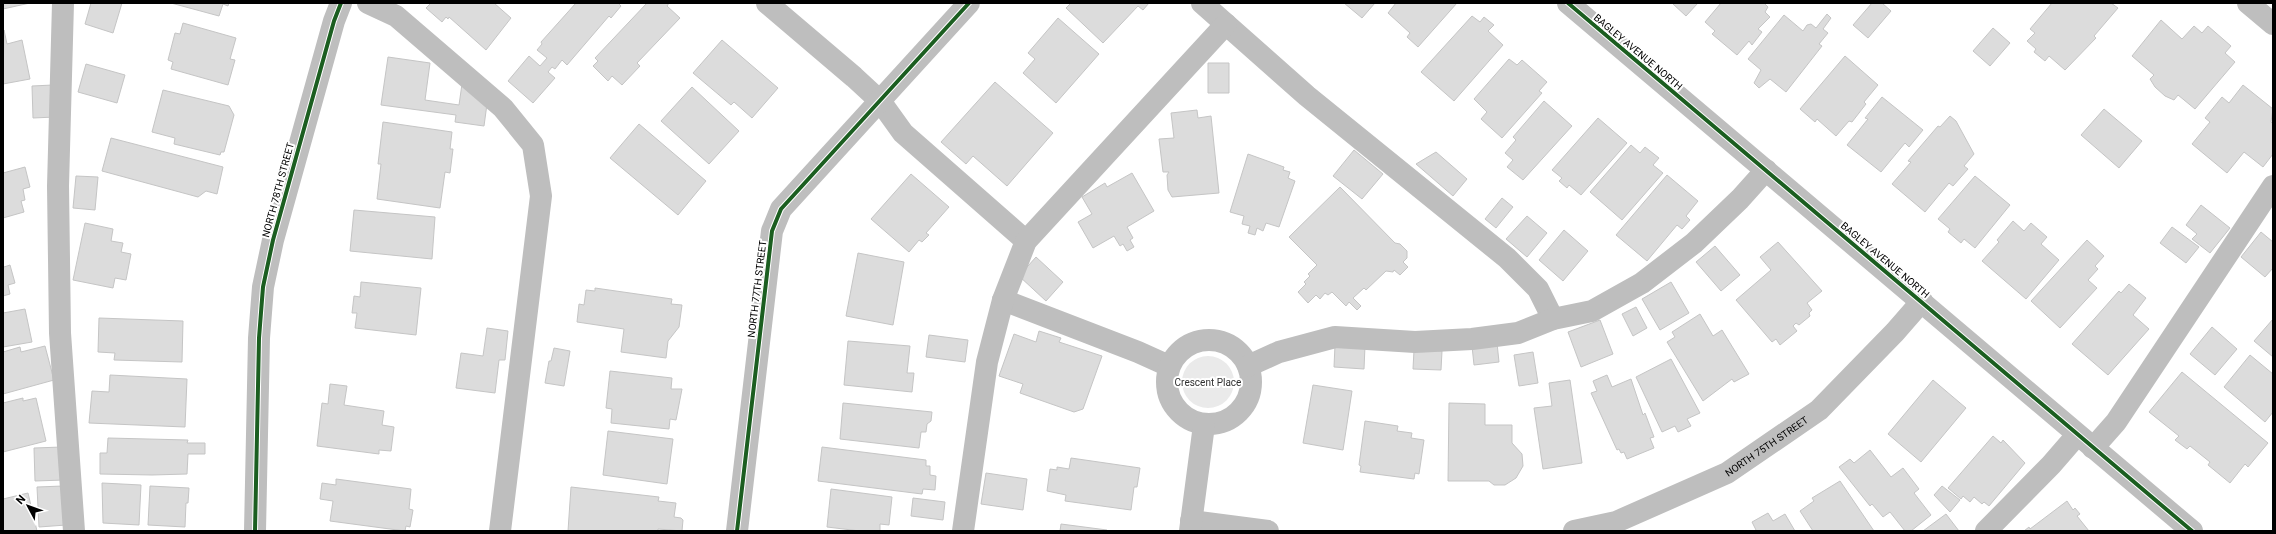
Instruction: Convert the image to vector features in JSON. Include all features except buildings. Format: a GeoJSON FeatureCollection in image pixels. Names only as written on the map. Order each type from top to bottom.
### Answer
{"type":"FeatureCollection","features":[{"type":"Feature","properties":{"kind":"street"},"geometry":{"type":"LineString","coordinates":[[63,3],[58,186],[60,333],[74,531]]}},
{"type":"Feature","properties":{"kind":"street","name":"NORTH 78TH STREET"},"geometry":{"type":"LineString","coordinates":[[255,531],[259,338],[263,287],[273,240],[334,21],[341,3]]}},
{"type":"Feature","properties":{"kind":"street"},"geometry":{"type":"LineString","coordinates":[[368,3],[396,16],[498,103],[533,145],[542,196],[500,531]]}},
{"type":"Feature","properties":{"kind":"street"},"geometry":{"type":"LineString","coordinates":[[767,3],[880,101],[903,133],[1026,241]]}},
{"type":"Feature","properties":{"kind":"street","name":"NORTH 77TH STREET"},"geometry":{"type":"LineString","coordinates":[[737,531],[772,231],[781,209],[969,3]]}},
{"type":"Feature","properties":{"kind":"street"},"geometry":{"type":"LineString","coordinates":[[1202,3],[1307,96],[1507,258],[1538,289],[1553,319]]}},
{"type":"Feature","properties":{"kind":"street","name":"BAGLEY AVENUE NORTH"},"geometry":{"type":"LineString","coordinates":[[1568,3],[2192,531]]}},
{"type":"Feature","properties":{"kind":"street"},"geometry":{"type":"LineString","coordinates":[[2248,3],[2273,24]]}},
{"type":"Feature","properties":{"kind":"street"},"geometry":{"type":"LineString","coordinates":[[963,531],[987,362],[1003,300],[1026,241],[1226,24]]}},
{"type":"Feature","properties":{"kind":"street"},"geometry":{"type":"LineString","coordinates":[[1248,366],[1279,352],[1335,337],[1415,342],[1472,340],[1518,333],[1553,319],[1592,311],[1642,283],[1694,244],[1740,200],[1766,170]]}},
{"type":"Feature","properties":{"kind":"street"},"geometry":{"type":"LineString","coordinates":[[1986,531],[2051,465],[2116,422],[2273,186]]}},
{"type":"Feature","properties":{"kind":"street"},"geometry":{"type":"LineString","coordinates":[[1003,300],[1138,352],[1170,366]]}},
{"type":"Feature","properties":{"kind":"street","name":"NORTH 75TH STREET"},"geometry":{"type":"LineString","coordinates":[[1574,531],[1617,527],[1727,473],[1819,410],[1895,332],[1922,301]]}},
{"type":"Feature","properties":{"kind":"street"},"geometry":{"type":"LineString","coordinates":[[1213,340],[1226,343],[1238,351],[1248,366],[1251,389],[1246,403],[1237,414],[1225,422],[1204,425],[1184,417],[1174,407],[1168,394],[1166,380],[1170,366],[1176,354],[1187,346],[1199,341],[1213,340]]}},
{"type":"Feature","properties":{"kind":"street"},"geometry":{"type":"LineString","coordinates":[[1204,425],[1191,526],[1268,531]]}},
{"type":"Feature","properties":{"kind":"green space","name":"Crescent Place"},"geometry":{"type":"Polygon","coordinates":[[[1203,356],[1213,356],[1223,360],[1230,367],[1234,377],[1234,387],[1230,397],[1223,404],[1213,408],[1203,408],[1193,404],[1186,397],[1182,387],[1182,377],[1186,367],[1193,360],[1203,356]]]}},
{"type":"Feature","properties":{"kind":"cycle path"},"geometry":{"type":"LineString","coordinates":[[255,531],[259,338],[263,287],[273,240],[334,21],[341,3]]}},
{"type":"Feature","properties":{"kind":"cycle path"},"geometry":{"type":"LineString","coordinates":[[737,531],[772,231],[781,209],[969,3]]}},
{"type":"Feature","properties":{"kind":"cycle path"},"geometry":{"type":"LineString","coordinates":[[1568,3],[2192,531]]}}]}
